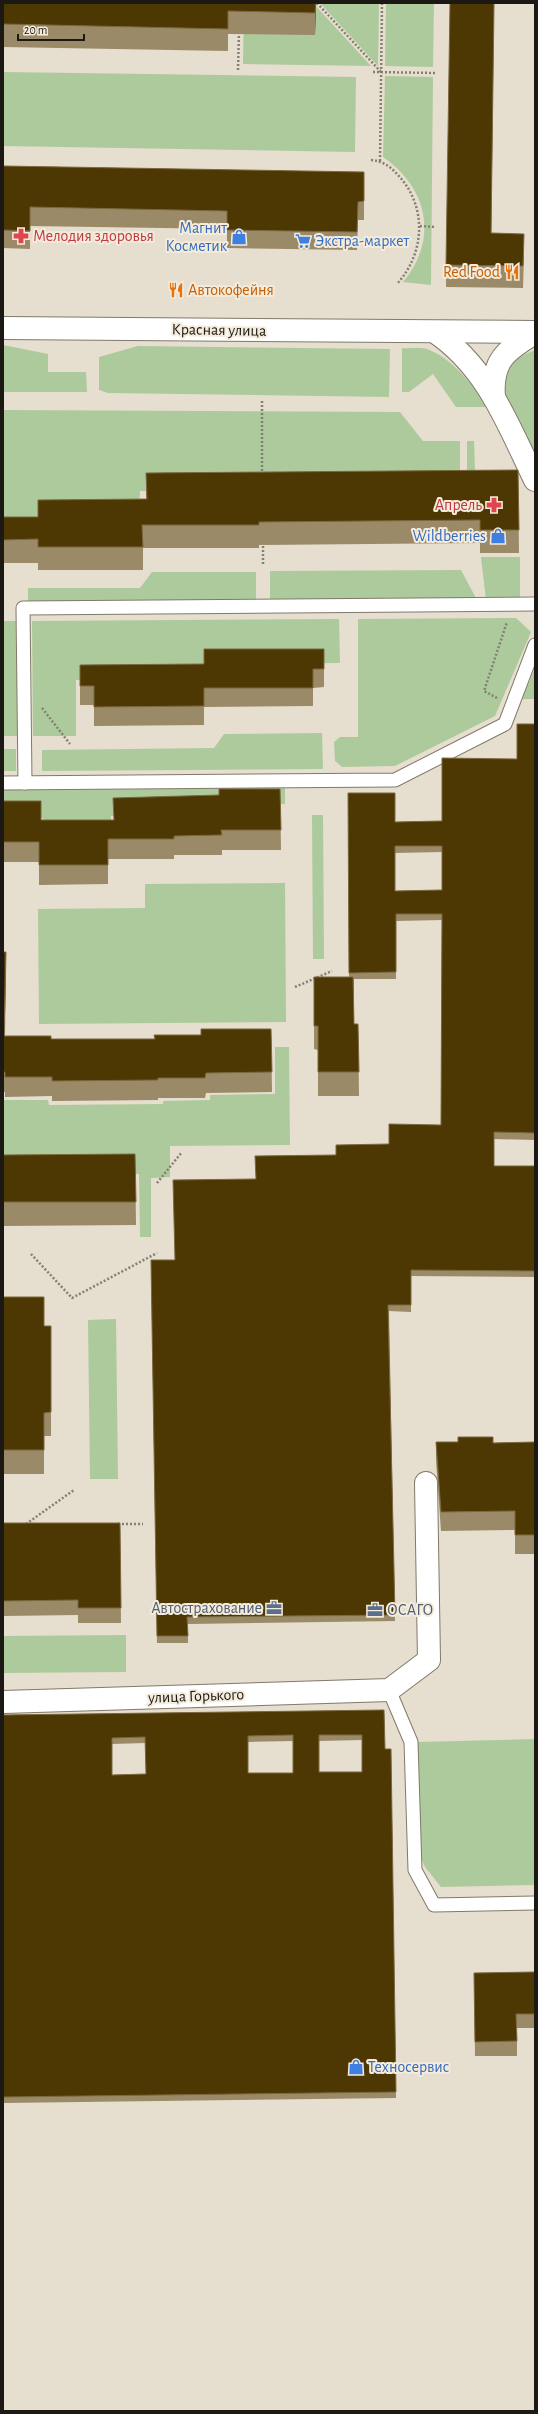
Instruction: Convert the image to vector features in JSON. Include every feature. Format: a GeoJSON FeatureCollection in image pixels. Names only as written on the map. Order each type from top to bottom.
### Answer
{"type":"FeatureCollection","features":[{"type":"Feature","properties":{"kind":"street","name":"Красная улица"},"geometry":{"type":"LineString","coordinates":[[3,328],[535,333]]}},
{"type":"Feature","properties":{"kind":"street"},"geometry":{"type":"LineString","coordinates":[[435,332],[463,354],[474,365],[494,397],[535,480]]}},
{"type":"Feature","properties":{"kind":"street"},"geometry":{"type":"LineString","coordinates":[[494,397],[493,380],[502,358],[515,344],[535,333]]}},
{"type":"Feature","properties":{"kind":"street"},"geometry":{"type":"LineString","coordinates":[[389,1690],[428,1660],[426,1483]]}},
{"type":"Feature","properties":{"kind":"street","name":"улица Горького"},"geometry":{"type":"LineString","coordinates":[[3,1702],[389,1690]]}},
{"type":"Feature","properties":{"kind":"lane"},"geometry":{"type":"LineString","coordinates":[[25,783],[23,608],[535,604]]}},
{"type":"Feature","properties":{"kind":"lane"},"geometry":{"type":"LineString","coordinates":[[3,783],[395,780],[504,724],[535,645]]}},
{"type":"Feature","properties":{"kind":"lane"},"geometry":{"type":"LineString","coordinates":[[389,1690],[411,1742],[415,1870],[434,1905],[535,1903]]}},
{"type":"Feature","properties":{"kind":"path"},"geometry":{"type":"LineString","coordinates":[[317,3],[381,72]]}},
{"type":"Feature","properties":{"kind":"path"},"geometry":{"type":"LineString","coordinates":[[380,160],[382,3]]}},
{"type":"Feature","properties":{"kind":"path"},"geometry":{"type":"LineString","coordinates":[[238,70],[239,25]]}},
{"type":"Feature","properties":{"kind":"path"},"geometry":{"type":"LineString","coordinates":[[373,72],[437,73]]}},
{"type":"Feature","properties":{"kind":"path"},"geometry":{"type":"LineString","coordinates":[[371,160],[380,160],[394,171],[406,184],[414,200],[420,226],[419,241],[413,261],[396,284]]}},
{"type":"Feature","properties":{"kind":"path"},"geometry":{"type":"LineString","coordinates":[[420,226],[436,227]]}},
{"type":"Feature","properties":{"kind":"path"},"geometry":{"type":"LineString","coordinates":[[262,401],[262,479]]}},
{"type":"Feature","properties":{"kind":"path"},"geometry":{"type":"LineString","coordinates":[[263,534],[263,566]]}},
{"type":"Feature","properties":{"kind":"path"},"geometry":{"type":"LineString","coordinates":[[511,705],[484,691],[513,604]]}},
{"type":"Feature","properties":{"kind":"path"},"geometry":{"type":"LineString","coordinates":[[24,684],[70,744]]}},
{"type":"Feature","properties":{"kind":"path"},"geometry":{"type":"LineString","coordinates":[[295,987],[332,971]]}},
{"type":"Feature","properties":{"kind":"path"},"geometry":{"type":"LineString","coordinates":[[157,1183],[182,1152]]}},
{"type":"Feature","properties":{"kind":"path"},"geometry":{"type":"LineString","coordinates":[[31,1254],[72,1298],[157,1253]]}},
{"type":"Feature","properties":{"kind":"path"},"geometry":{"type":"LineString","coordinates":[[26,1524],[74,1490]]}},
{"type":"Feature","properties":{"kind":"path"},"geometry":{"type":"LineString","coordinates":[[18,1524],[34,1524]]}},
{"type":"Feature","properties":{"kind":"path"},"geometry":{"type":"LineString","coordinates":[[112,1524],[143,1524]]}},
{"type":"Feature","properties":{"kind":"green space"},"geometry":{"type":"Polygon","coordinates":[[[244,3],[313,3],[371,66],[243,64],[244,3]]]}},
{"type":"Feature","properties":{"kind":"green space"},"geometry":{"type":"Polygon","coordinates":[[[320,3],[379,3],[378,66],[320,3]]]}},
{"type":"Feature","properties":{"kind":"green space"},"geometry":{"type":"Polygon","coordinates":[[[386,3],[434,3],[433,67],[385,66],[386,3]]]}},
{"type":"Feature","properties":{"kind":"green space"},"geometry":{"type":"Polygon","coordinates":[[[3,72],[356,77],[355,152],[3,146],[3,72]]]}},
{"type":"Feature","properties":{"kind":"green space"},"geometry":{"type":"Polygon","coordinates":[[[385,76],[433,77],[431,285],[403,282],[414,266],[421,249],[424,232],[423,215],[419,199],[410,184],[398,170],[383,157],[385,76]]]}},
{"type":"Feature","properties":{"kind":"green space"},"geometry":{"type":"Polygon","coordinates":[[[3,345],[48,354],[48,372],[86,372],[87,392],[3,392],[3,345]]]}},
{"type":"Feature","properties":{"kind":"green space"},"geometry":{"type":"Polygon","coordinates":[[[138,346],[390,349],[389,397],[108,393],[99,390],[99,357],[138,346]]]}},
{"type":"Feature","properties":{"kind":"green space"},"geometry":{"type":"Polygon","coordinates":[[[402,348],[427,349],[445,359],[469,382],[487,407],[456,407],[433,374],[409,392],[402,392],[402,348]]]}},
{"type":"Feature","properties":{"kind":"green space"},"geometry":{"type":"Polygon","coordinates":[[[535,351],[535,461],[511,416],[506,400],[504,386],[507,372],[516,360],[535,351]]]}},
{"type":"Feature","properties":{"kind":"green space"},"geometry":{"type":"Polygon","coordinates":[[[3,410],[400,412],[423,441],[460,441],[460,471],[445,489],[140,491],[139,517],[3,537],[3,410]]]}},
{"type":"Feature","properties":{"kind":"green space"},"geometry":{"type":"Polygon","coordinates":[[[467,441],[474,441],[475,471],[467,471],[467,441]]]}},
{"type":"Feature","properties":{"kind":"green space"},"geometry":{"type":"Polygon","coordinates":[[[481,557],[520,557],[520,600],[486,600],[481,557]]]}},
{"type":"Feature","properties":{"kind":"green space"},"geometry":{"type":"Polygon","coordinates":[[[461,570],[477,600],[270,602],[270,571],[461,570]]]}},
{"type":"Feature","properties":{"kind":"green space"},"geometry":{"type":"Polygon","coordinates":[[[152,572],[256,572],[256,602],[28,603],[28,588],[140,588],[152,572]]]}},
{"type":"Feature","properties":{"kind":"green space"},"geometry":{"type":"Polygon","coordinates":[[[516,618],[531,632],[495,716],[395,766],[342,767],[335,761],[334,742],[340,737],[358,737],[358,619],[516,618]]]}},
{"type":"Feature","properties":{"kind":"green space"},"geometry":{"type":"Polygon","coordinates":[[[339,619],[340,663],[199,664],[199,679],[76,680],[76,736],[33,736],[32,621],[339,619]]]}},
{"type":"Feature","properties":{"kind":"green space"},"geometry":{"type":"Polygon","coordinates":[[[3,621],[19,621],[20,736],[3,736],[3,621]]]}},
{"type":"Feature","properties":{"kind":"green space"},"geometry":{"type":"Polygon","coordinates":[[[535,668],[535,699],[522,699],[535,668]]]}},
{"type":"Feature","properties":{"kind":"green space"},"geometry":{"type":"Polygon","coordinates":[[[322,733],[323,769],[42,771],[42,750],[214,748],[224,734],[322,733]]]}},
{"type":"Feature","properties":{"kind":"green space"},"geometry":{"type":"Polygon","coordinates":[[[3,749],[16,749],[16,771],[3,771],[3,749]]]}},
{"type":"Feature","properties":{"kind":"green space"},"geometry":{"type":"Polygon","coordinates":[[[285,788],[285,804],[216,804],[174,816],[111,816],[111,838],[44,838],[43,818],[3,818],[3,790],[285,788]]]}},
{"type":"Feature","properties":{"kind":"green space"},"geometry":{"type":"Polygon","coordinates":[[[312,815],[323,815],[324,959],[313,959],[312,815]]]}},
{"type":"Feature","properties":{"kind":"green space"},"geometry":{"type":"Polygon","coordinates":[[[285,883],[286,1022],[39,1024],[38,909],[145,908],[145,884],[285,883]]]}},
{"type":"Feature","properties":{"kind":"green space"},"geometry":{"type":"Polygon","coordinates":[[[275,1047],[289,1047],[290,1145],[170,1146],[170,1177],[151,1178],[151,1237],[140,1237],[139,1174],[3,1175],[3,1100],[48,1100],[49,1105],[163,1104],[163,1101],[210,1100],[210,1095],[275,1094],[275,1047]]]}},
{"type":"Feature","properties":{"kind":"green space"},"geometry":{"type":"Polygon","coordinates":[[[116,1319],[118,1479],[90,1479],[88,1320],[116,1319]]]}},
{"type":"Feature","properties":{"kind":"green space"},"geometry":{"type":"Polygon","coordinates":[[[126,1635],[126,1672],[3,1673],[3,1636],[126,1635]]]}},
{"type":"Feature","properties":{"kind":"green space"},"geometry":{"type":"Polygon","coordinates":[[[535,1739],[535,1885],[441,1887],[425,1867],[419,1853],[417,1742],[535,1739]]]}},
{"type":"Feature","properties":{"kind":"building"},"geometry":{"type":"Polygon","coordinates":[[[3,3],[316,3],[315,13],[228,11],[228,29],[3,24],[3,3]]]}},
{"type":"Feature","properties":{"kind":"building"},"geometry":{"type":"Polygon","coordinates":[[[450,3],[494,3],[491,233],[524,234],[523,266],[446,265],[450,3]]]}},
{"type":"Feature","properties":{"kind":"building"},"geometry":{"type":"Polygon","coordinates":[[[3,166],[364,172],[364,201],[358,202],[357,232],[227,230],[227,211],[30,207],[30,231],[3,230],[3,166]]]}},
{"type":"Feature","properties":{"kind":"building"},"geometry":{"type":"Polygon","coordinates":[[[518,470],[519,530],[480,530],[480,520],[259,522],[259,525],[142,525],[143,547],[38,547],[38,539],[3,540],[3,517],[38,517],[38,500],[147,499],[146,473],[518,470]]]}},
{"type":"Feature","properties":{"kind":"building"},"geometry":{"type":"Polygon","coordinates":[[[204,649],[324,649],[324,669],[313,669],[313,688],[204,688],[204,706],[94,707],[94,686],[80,686],[80,665],[204,664],[204,649]]]}},
{"type":"Feature","properties":{"kind":"building"},"geometry":{"type":"Polygon","coordinates":[[[517,724],[535,724],[535,1133],[494,1132],[494,1166],[535,1166],[535,1271],[411,1270],[411,1305],[388,1305],[395,1615],[187,1617],[188,1636],[157,1636],[151,1260],[175,1260],[173,1180],[256,1179],[255,1156],[336,1155],[336,1145],[389,1144],[389,1124],[441,1125],[442,914],[396,914],[396,972],[349,973],[348,793],[395,793],[395,822],[442,821],[442,758],[517,759],[517,724]],[[395,846],[395,891],[442,890],[442,846],[395,846]]]}},
{"type":"Feature","properties":{"kind":"building"},"geometry":{"type":"Polygon","coordinates":[[[219,789],[280,789],[281,830],[221,830],[222,835],[174,836],[174,839],[108,839],[108,865],[39,865],[39,842],[3,842],[3,801],[41,801],[41,820],[114,820],[113,798],[219,795],[219,789]]]}},
{"type":"Feature","properties":{"kind":"building"},"geometry":{"type":"Polygon","coordinates":[[[3,952],[6,952],[4,1036],[51,1036],[51,1039],[155,1039],[154,1035],[201,1035],[201,1029],[271,1029],[272,1072],[206,1073],[205,1078],[158,1078],[158,1080],[52,1081],[52,1077],[5,1077],[5,1072],[3,1072],[3,952]]]}},
{"type":"Feature","properties":{"kind":"building"},"geometry":{"type":"Polygon","coordinates":[[[314,977],[353,977],[354,1024],[358,1024],[359,1072],[318,1072],[318,1026],[314,1026],[314,977]]]}},
{"type":"Feature","properties":{"kind":"building"},"geometry":{"type":"Polygon","coordinates":[[[135,1154],[136,1202],[3,1202],[3,1155],[135,1154]]]}},
{"type":"Feature","properties":{"kind":"building"},"geometry":{"type":"Polygon","coordinates":[[[3,1297],[44,1297],[44,1326],[51,1326],[51,1412],[44,1413],[44,1450],[3,1450],[3,1297]]]}},
{"type":"Feature","properties":{"kind":"building"},"geometry":{"type":"Polygon","coordinates":[[[458,1437],[493,1437],[493,1443],[535,1442],[535,1535],[515,1535],[515,1511],[441,1512],[436,1442],[458,1442],[458,1437]]]}},
{"type":"Feature","properties":{"kind":"building"},"geometry":{"type":"Polygon","coordinates":[[[3,1523],[120,1523],[121,1608],[78,1608],[78,1600],[3,1601],[3,1523]]]}},
{"type":"Feature","properties":{"kind":"building"},"geometry":{"type":"Polygon","coordinates":[[[384,1710],[385,1749],[391,1749],[396,2092],[3,2097],[3,1715],[384,1710]],[[293,1735],[248,1736],[248,1773],[293,1773],[293,1735]],[[319,1735],[319,1772],[362,1772],[362,1735],[319,1735]],[[145,1737],[112,1738],[112,1775],[146,1774],[145,1737]]]}},
{"type":"Feature","properties":{"kind":"building"},"geometry":{"type":"Polygon","coordinates":[[[535,1972],[535,2014],[516,2014],[517,2041],[475,2042],[474,1973],[535,1972]]]}},
{"type":"Feature","properties":{"kind":"place","name":"Мелодия здоровья"},"geometry":{"type":"Point","coordinates":[21,236]}},
{"type":"Feature","properties":{"kind":"place","name":"Магнит Косметик"},"geometry":{"type":"Point","coordinates":[239,237]}},
{"type":"Feature","properties":{"kind":"place","name":"Экстра-маркет"},"geometry":{"type":"Point","coordinates":[303,241]}},
{"type":"Feature","properties":{"kind":"place","name":"Red Food"},"geometry":{"type":"Point","coordinates":[512,272]}},
{"type":"Feature","properties":{"kind":"place","name":"Автокофейня"},"geometry":{"type":"Point","coordinates":[176,290]}},
{"type":"Feature","properties":{"kind":"place","name":"Апрель"},"geometry":{"type":"Point","coordinates":[494,505]}},
{"type":"Feature","properties":{"kind":"place","name":"Wildberries"},"geometry":{"type":"Point","coordinates":[498,536]}},
{"type":"Feature","properties":{"kind":"place","name":"Автострахование"},"geometry":{"type":"Point","coordinates":[274,1608]}},
{"type":"Feature","properties":{"kind":"place","name":"ОСАГО"},"geometry":{"type":"Point","coordinates":[375,1610]}},
{"type":"Feature","properties":{"kind":"place","name":"Техносервис"},"geometry":{"type":"Point","coordinates":[356,2067]}}]}
